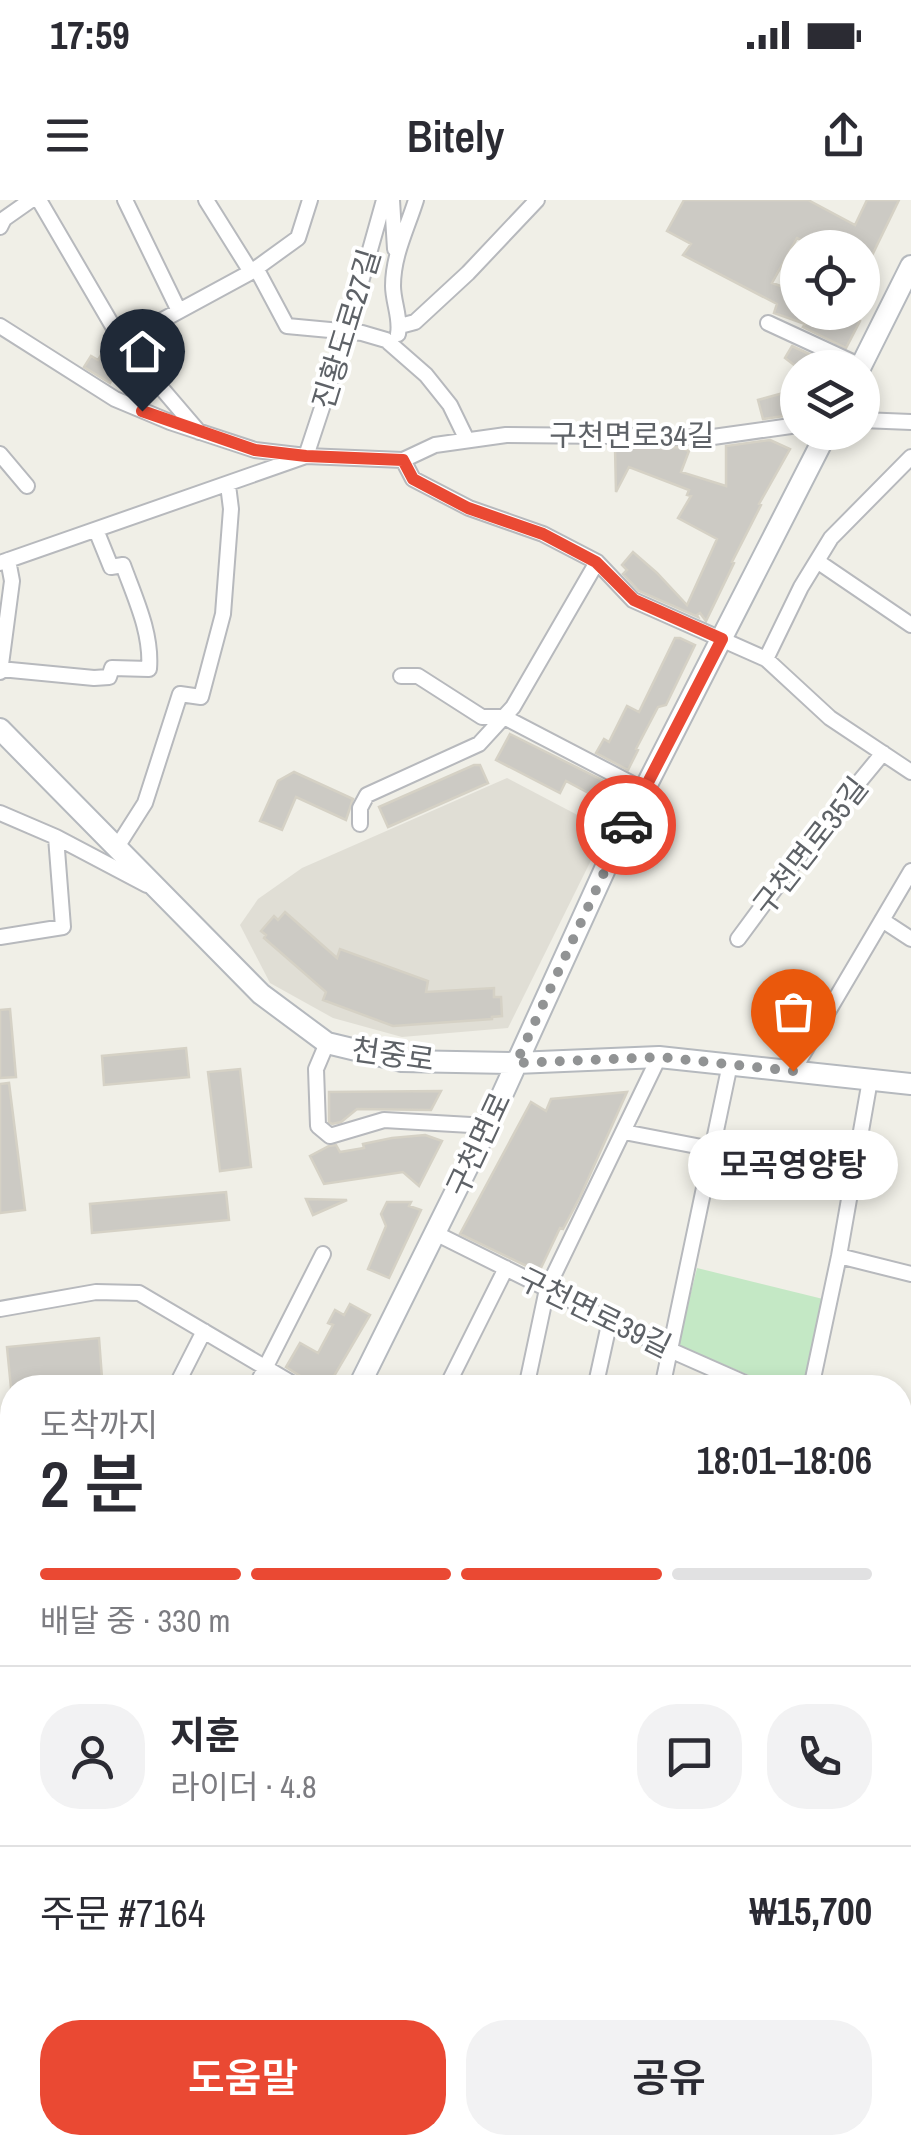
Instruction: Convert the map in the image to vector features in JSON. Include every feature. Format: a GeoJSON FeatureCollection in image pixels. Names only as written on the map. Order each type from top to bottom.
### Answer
{"type":"FeatureCollection","features":[{"type":"Feature","properties":{"kind":"main road"},"geometry":{"type":"LineString","coordinates":[[869,350],[911,266]]}},
{"type":"Feature","properties":{"kind":"main road","name":"구천면로"},"geometry":{"type":"LineString","coordinates":[[364,1375],[488,1126],[615,846],[818,450]]}},
{"type":"Feature","properties":{"kind":"main road","name":"천중로"},"geometry":{"type":"LineString","coordinates":[[0,729],[260,994],[327,1043],[402,1060],[516,1063],[660,1057],[911,1084]]}},
{"type":"Feature","properties":{"kind":"street"},"geometry":{"type":"LineString","coordinates":[[0,227],[4,218],[30,200]]}},
{"type":"Feature","properties":{"kind":"street"},"geometry":{"type":"LineString","coordinates":[[39,200],[122,342],[200,432]]}},
{"type":"Feature","properties":{"kind":"street"},"geometry":{"type":"LineString","coordinates":[[125,200],[179,311]]}},
{"type":"Feature","properties":{"kind":"street"},"geometry":{"type":"LineString","coordinates":[[206,200],[287,326],[362,332],[386,340],[426,375],[450,405],[467,440]]}},
{"type":"Feature","properties":{"kind":"street"},"geometry":{"type":"LineString","coordinates":[[122,342],[253,270],[298,238],[310,200]]}},
{"type":"Feature","properties":{"kind":"street","name":"진황도로27길"},"geometry":{"type":"LineString","coordinates":[[306,456],[384,200]]}},
{"type":"Feature","properties":{"kind":"street"},"geometry":{"type":"LineString","coordinates":[[392,200],[393,295],[400,326],[396,349]]}},
{"type":"Feature","properties":{"kind":"street"},"geometry":{"type":"LineString","coordinates":[[395,255],[416,200]]}},
{"type":"Feature","properties":{"kind":"street"},"geometry":{"type":"LineString","coordinates":[[400,326],[415,322],[537,200]]}},
{"type":"Feature","properties":{"kind":"street"},"geometry":{"type":"LineString","coordinates":[[768,323],[824,350]]}},
{"type":"Feature","properties":{"kind":"street"},"geometry":{"type":"LineString","coordinates":[[0,326],[115,400],[255,450],[306,456]]}},
{"type":"Feature","properties":{"kind":"street"},"geometry":{"type":"LineString","coordinates":[[880,421],[911,422]]}},
{"type":"Feature","properties":{"kind":"street","name":"구천면로34길"},"geometry":{"type":"LineString","coordinates":[[96,530],[111,567],[124,565],[146,632],[149,669],[112,668],[108,677],[94,678],[0,671],[12,582],[4,561],[306,456],[403,460],[435,445],[506,435],[713,436],[780,427]]}},
{"type":"Feature","properties":{"kind":"street"},"geometry":{"type":"LineString","coordinates":[[0,454],[27,486]]}},
{"type":"Feature","properties":{"kind":"street"},"geometry":{"type":"LineString","coordinates":[[766,659],[801,587],[831,538],[911,456]]}},
{"type":"Feature","properties":{"kind":"street","name":"구천면로35길"},"geometry":{"type":"LineString","coordinates":[[403,460],[413,479],[468,508],[543,534],[596,562],[634,600],[766,659],[830,718],[911,772]]}},
{"type":"Feature","properties":{"kind":"street"},"geometry":{"type":"LineString","coordinates":[[117,847],[146,804],[180,694],[201,697],[223,614],[231,508],[228,484]]}},
{"type":"Feature","properties":{"kind":"street"},"geometry":{"type":"LineString","coordinates":[[817,561],[911,625]]}},
{"type":"Feature","properties":{"kind":"street"},"geometry":{"type":"LineString","coordinates":[[360,824],[360,808],[366,796],[478,744],[504,717],[596,562]]}},
{"type":"Feature","properties":{"kind":"street"},"geometry":{"type":"LineString","coordinates":[[401,676],[418,676],[482,717],[504,717],[644,790]]}},
{"type":"Feature","properties":{"kind":"street","name":"구천면로35길"},"geometry":{"type":"LineString","coordinates":[[738,939],[808,844],[883,753]]}},
{"type":"Feature","properties":{"kind":"street"},"geometry":{"type":"LineString","coordinates":[[0,813],[56,837],[161,893]]}},
{"type":"Feature","properties":{"kind":"street"},"geometry":{"type":"LineString","coordinates":[[0,937],[63,927],[56,837]]}},
{"type":"Feature","properties":{"kind":"street"},"geometry":{"type":"LineString","coordinates":[[793,1071],[911,871]]}},
{"type":"Feature","properties":{"kind":"street"},"geometry":{"type":"LineString","coordinates":[[882,920],[911,939]]}},
{"type":"Feature","properties":{"kind":"street"},"geometry":{"type":"LineString","coordinates":[[327,1043],[316,1068],[318,1126],[330,1136],[384,1120],[488,1126]]}},
{"type":"Feature","properties":{"kind":"street"},"geometry":{"type":"LineString","coordinates":[[529,1375],[547,1289],[660,1057]]}},
{"type":"Feature","properties":{"kind":"street"},"geometry":{"type":"LineString","coordinates":[[665,1375],[730,1064]]}},
{"type":"Feature","properties":{"kind":"street"},"geometry":{"type":"LineString","coordinates":[[813,1375],[839,1256],[870,1080]]}},
{"type":"Feature","properties":{"kind":"street"},"geometry":{"type":"LineString","coordinates":[[624,1132],[854,1172]]}},
{"type":"Feature","properties":{"kind":"street","name":"구천면로39길"},"geometry":{"type":"LineString","coordinates":[[435,1233],[727,1375]]}},
{"type":"Feature","properties":{"kind":"street"},"geometry":{"type":"LineString","coordinates":[[262,1375],[323,1254]]}},
{"type":"Feature","properties":{"kind":"street"},"geometry":{"type":"LineString","coordinates":[[839,1256],[911,1274]]}},
{"type":"Feature","properties":{"kind":"street"},"geometry":{"type":"LineString","coordinates":[[452,1375],[506,1268]]}},
{"type":"Feature","properties":{"kind":"street"},"geometry":{"type":"LineString","coordinates":[[0,1308],[96,1292],[139,1292],[278,1375]]}},
{"type":"Feature","properties":{"kind":"street"},"geometry":{"type":"LineString","coordinates":[[598,1375],[610,1320]]}},
{"type":"Feature","properties":{"kind":"street"},"geometry":{"type":"LineString","coordinates":[[182,1375],[204,1331]]}},
{"type":"Feature","properties":{"kind":"shaded area"},"geometry":{"type":"Polygon","coordinates":[[[507,778],[606,830],[508,1028],[402,1037],[333,1018],[270,983],[240,925],[258,899],[302,868],[507,778]]]}},
{"type":"Feature","properties":{"kind":"green space"},"geometry":{"type":"Polygon","coordinates":[[[697,1268],[823,1299],[806,1375],[749,1375],[678,1345],[697,1268]]]}},
{"type":"Feature","properties":{"kind":"building"},"geometry":{"type":"Polygon","coordinates":[[[684,200],[808,200],[855,225],[867,200],[899,200],[880,239],[880,230],[780,230],[780,269],[772,283],[780,286],[780,315],[774,313],[777,304],[683,255],[691,244],[667,231],[684,200]]]}},
{"type":"Feature","properties":{"kind":"building"},"geometry":{"type":"Polygon","coordinates":[[[809,330],[855,330],[846,348],[809,330]]]}},
{"type":"Feature","properties":{"kind":"building"},"geometry":{"type":"Polygon","coordinates":[[[103,352],[121,364],[110,383],[84,367],[91,356],[98,360],[103,352]]]}},
{"type":"Feature","properties":{"kind":"building"},"geometry":{"type":"Polygon","coordinates":[[[780,394],[780,417],[763,419],[758,400],[780,394]]]}},
{"type":"Feature","properties":{"kind":"building"},"geometry":{"type":"Polygon","coordinates":[[[770,440],[780,444],[780,450],[789,450],[759,504],[706,621],[700,613],[698,617],[639,591],[623,574],[627,570],[622,565],[633,552],[687,605],[717,539],[678,518],[691,496],[687,495],[689,490],[629,467],[616,492],[615,448],[678,447],[689,451],[681,472],[726,486],[726,446],[770,440]]]}},
{"type":"Feature","properties":{"kind":"building"},"geometry":{"type":"Polygon","coordinates":[[[675,638],[695,645],[666,705],[658,707],[628,770],[596,753],[604,739],[609,742],[627,706],[639,712],[675,638]]]}},
{"type":"Feature","properties":{"kind":"building"},"geometry":{"type":"Polygon","coordinates":[[[510,734],[622,790],[613,806],[566,781],[560,793],[496,760],[510,734]]]}},
{"type":"Feature","properties":{"kind":"building"},"geometry":{"type":"Polygon","coordinates":[[[480,765],[488,783],[388,827],[379,807],[480,765]]]}},
{"type":"Feature","properties":{"kind":"building"},"geometry":{"type":"Polygon","coordinates":[[[294,772],[353,799],[346,820],[296,797],[282,830],[260,821],[278,781],[294,772]]]}},
{"type":"Feature","properties":{"kind":"building"},"geometry":{"type":"Polygon","coordinates":[[[285,912],[337,958],[340,949],[428,981],[426,992],[494,988],[494,997],[501,997],[502,1016],[393,1026],[323,1000],[326,992],[264,938],[266,935],[261,931],[274,916],[278,920],[285,912]]]}},
{"type":"Feature","properties":{"kind":"building"},"geometry":{"type":"Polygon","coordinates":[[[10,1009],[16,1077],[0,1078],[0,1010],[10,1009]]]}},
{"type":"Feature","properties":{"kind":"building"},"geometry":{"type":"Polygon","coordinates":[[[186,1048],[189,1077],[104,1085],[102,1056],[186,1048]]]}},
{"type":"Feature","properties":{"kind":"building"},"geometry":{"type":"Polygon","coordinates":[[[240,1069],[251,1167],[220,1171],[208,1072],[240,1069]]]}},
{"type":"Feature","properties":{"kind":"building"},"geometry":{"type":"Polygon","coordinates":[[[9,1083],[25,1210],[0,1213],[0,1084],[9,1083]]]}},
{"type":"Feature","properties":{"kind":"building"},"geometry":{"type":"Polygon","coordinates":[[[441,1091],[431,1110],[357,1109],[341,1122],[329,1122],[329,1092],[441,1091]]]}},
{"type":"Feature","properties":{"kind":"building"},"geometry":{"type":"Polygon","coordinates":[[[627,1092],[580,1197],[539,1272],[460,1234],[531,1102],[546,1111],[551,1099],[627,1092]]]}},
{"type":"Feature","properties":{"kind":"building"},"geometry":{"type":"Polygon","coordinates":[[[425,1135],[442,1141],[419,1186],[403,1172],[324,1184],[310,1156],[329,1146],[336,1145],[340,1152],[392,1138],[425,1135]]]}},
{"type":"Feature","properties":{"kind":"building"},"geometry":{"type":"Polygon","coordinates":[[[226,1192],[229,1220],[92,1233],[90,1204],[226,1192]]]}},
{"type":"Feature","properties":{"kind":"building"},"geometry":{"type":"Polygon","coordinates":[[[306,1199],[347,1200],[313,1215],[306,1199]]]}},
{"type":"Feature","properties":{"kind":"building"},"geometry":{"type":"Polygon","coordinates":[[[387,1202],[411,1202],[409,1206],[421,1210],[389,1278],[368,1269],[386,1226],[381,1214],[387,1202]]]}},
{"type":"Feature","properties":{"kind":"building"},"geometry":{"type":"Polygon","coordinates":[[[350,1304],[370,1315],[335,1375],[299,1375],[286,1367],[300,1343],[318,1353],[333,1325],[328,1323],[335,1310],[344,1315],[350,1304]]]}},
{"type":"Feature","properties":{"kind":"building"},"geometry":{"type":"Polygon","coordinates":[[[99,1338],[102,1375],[10,1375],[7,1347],[99,1338]]]}},
{"type":"Feature","properties":{"kind":"way so far"},"geometry":{"type":"LineString","coordinates":[[626,825],[516,1063],[660,1057],[793,1071]]}},
{"type":"Feature","properties":{"kind":"place","name":"모곡영양탕"},"geometry":{"type":"Point","coordinates":[793,1071]}},
{"type":"Feature","properties":{"kind":"route"},"geometry":{"type":"LineString","coordinates":[[142,411],[255,450],[403,460],[413,479],[468,508],[543,534],[596,562],[634,600],[722,639],[626,825]]}}]}
